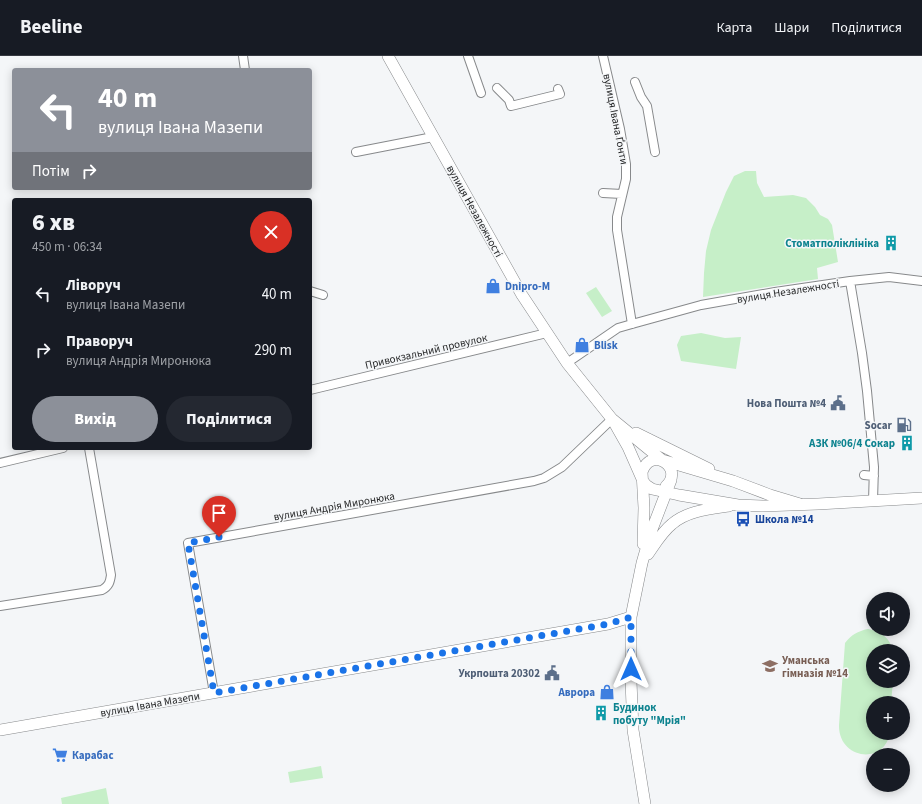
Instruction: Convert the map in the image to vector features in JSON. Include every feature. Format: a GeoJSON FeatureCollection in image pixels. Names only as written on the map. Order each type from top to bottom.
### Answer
{"type":"FeatureCollection","features":[{"type":"Feature","properties":{"kind":"main road","name":"вулиця Незалежності"},"geometry":{"type":"LineString","coordinates":[[388,56],[522,295],[567,363],[612,419],[628,447],[642,477]]}},
{"type":"Feature","properties":{"kind":"main road","name":"вулиця Незалежності"},"geometry":{"type":"LineString","coordinates":[[612,419],[662,460],[733,481],[770,495],[800,504]]}},
{"type":"Feature","properties":{"kind":"main road","name":"вулиця Незалежності"},"geometry":{"type":"LineString","coordinates":[[612,419],[640,435],[733,481]]}},
{"type":"Feature","properties":{"kind":"main road"},"geometry":{"type":"LineString","coordinates":[[642,562],[644,531],[642,472],[643,467],[647,462],[657,459],[666,462],[670,468],[672,476],[671,480],[661,491],[642,562],[631,617],[633,730],[645,804]]}},
{"type":"Feature","properties":{"kind":"main road"},"geometry":{"type":"LineString","coordinates":[[642,477],[646,485],[652,489],[661,491]]}},
{"type":"Feature","properties":{"kind":"main road","name":"вулиця Незалежності"},"geometry":{"type":"LineString","coordinates":[[661,491],[738,505],[762,506],[922,498]]}},
{"type":"Feature","properties":{"kind":"main road"},"geometry":{"type":"LineString","coordinates":[[642,562],[662,534],[671,524],[682,517],[702,510],[738,505]]}},
{"type":"Feature","properties":{"kind":"main road","name":"вулиця Івана Мазепи"},"geometry":{"type":"LineString","coordinates":[[0,730],[608,624],[631,617]]}},
{"type":"Feature","properties":{"kind":"street"},"geometry":{"type":"LineString","coordinates":[[243,56],[246,68]]}},
{"type":"Feature","properties":{"kind":"street"},"geometry":{"type":"LineString","coordinates":[[468,56],[481,93]]}},
{"type":"Feature","properties":{"kind":"street","name":"вулиця Івана Ґонти"},"geometry":{"type":"LineString","coordinates":[[604,56],[626,164],[626,179],[617,217],[616,230],[632,324]]}},
{"type":"Feature","properties":{"kind":"street"},"geometry":{"type":"LineString","coordinates":[[634,82],[647,106],[655,152]]}},
{"type":"Feature","properties":{"kind":"street"},"geometry":{"type":"LineString","coordinates":[[497,88],[509,100],[511,106],[560,94],[558,89]]}},
{"type":"Feature","properties":{"kind":"street"},"geometry":{"type":"LineString","coordinates":[[356,152],[433,137]]}},
{"type":"Feature","properties":{"kind":"street"},"geometry":{"type":"LineString","coordinates":[[603,193],[622,194]]}},
{"type":"Feature","properties":{"kind":"street"},"geometry":{"type":"LineString","coordinates":[[850,281],[889,277],[922,281]]}},
{"type":"Feature","properties":{"kind":"street","name":"вулиця Незалежності"},"geometry":{"type":"LineString","coordinates":[[567,363],[618,328],[701,305],[850,281],[867,392],[874,476],[873,501]]}},
{"type":"Feature","properties":{"kind":"street"},"geometry":{"type":"LineString","coordinates":[[312,292],[323,295]]}},
{"type":"Feature","properties":{"kind":"street","name":"Привокзальний провулок"},"geometry":{"type":"LineString","coordinates":[[312,390],[547,333]]}},
{"type":"Feature","properties":{"kind":"street","name":"вулиця Андрія Миронюка"},"geometry":{"type":"LineString","coordinates":[[214,693],[188,543],[534,481],[544,478],[562,467],[612,419]]}},
{"type":"Feature","properties":{"kind":"street"},"geometry":{"type":"LineString","coordinates":[[0,463],[55,450]]}},
{"type":"Feature","properties":{"kind":"street"},"geometry":{"type":"LineString","coordinates":[[0,606],[102,590],[109,584],[111,575],[89,450]]}},
{"type":"Feature","properties":{"kind":"street"},"geometry":{"type":"LineString","coordinates":[[864,475],[874,476]]}},
{"type":"Feature","properties":{"kind":"green space"},"geometry":{"type":"Polygon","coordinates":[[[745,171],[756,171],[757,183],[764,197],[793,195],[806,198],[815,207],[820,215],[828,219],[832,225],[838,262],[817,268],[818,279],[703,297],[706,251],[711,230],[734,176],[745,171]]]}},
{"type":"Feature","properties":{"kind":"green space"},"geometry":{"type":"Polygon","coordinates":[[[596,287],[612,311],[602,317],[586,293],[596,287]]]}},
{"type":"Feature","properties":{"kind":"green space"},"geometry":{"type":"Polygon","coordinates":[[[701,333],[725,338],[741,337],[736,369],[681,361],[677,345],[681,336],[701,333]]]}},
{"type":"Feature","properties":{"kind":"green space"},"geometry":{"type":"Polygon","coordinates":[[[866,630],[866,636],[884,636],[891,644],[866,644],[866,688],[892,688],[892,696],[866,696],[866,740],[887,740],[886,744],[881,748],[866,748],[866,754],[853,751],[846,745],[841,736],[839,725],[845,643],[861,631],[866,630]]]}},
{"type":"Feature","properties":{"kind":"green space"},"geometry":{"type":"Polygon","coordinates":[[[321,766],[323,778],[290,783],[288,772],[321,766]]]}},
{"type":"Feature","properties":{"kind":"green space"},"geometry":{"type":"Polygon","coordinates":[[[106,788],[109,804],[62,804],[61,798],[106,788]]]}},
{"type":"Feature","properties":{"kind":"place","name":"Стоматполіклініка"},"geometry":{"type":"Point","coordinates":[891,243]}},
{"type":"Feature","properties":{"kind":"place","name":"Dnipro-M"},"geometry":{"type":"Point","coordinates":[493,286]}},
{"type":"Feature","properties":{"kind":"place","name":"Blisk"},"geometry":{"type":"Point","coordinates":[582,345]}},
{"type":"Feature","properties":{"kind":"place","name":"Нова Пошта №4"},"geometry":{"type":"Point","coordinates":[838,403]}},
{"type":"Feature","properties":{"kind":"place","name":"Socar"},"geometry":{"type":"Point","coordinates":[904,425]}},
{"type":"Feature","properties":{"kind":"place","name":"АЗК №06/4 Сокар"},"geometry":{"type":"Point","coordinates":[907,443]}},
{"type":"Feature","properties":{"kind":"place","name":"Школа №14"},"geometry":{"type":"Point","coordinates":[743,519]}},
{"type":"Feature","properties":{"kind":"place","name":"Уманська гімназія №14"},"geometry":{"type":"Point","coordinates":[770,666]}},
{"type":"Feature","properties":{"kind":"place","name":"Укрпошта 20302"},"geometry":{"type":"Point","coordinates":[552,673]}},
{"type":"Feature","properties":{"kind":"place","name":"Аврора"},"geometry":{"type":"Point","coordinates":[607,692]}},
{"type":"Feature","properties":{"kind":"place","name":"Будинок побуту \"Мрія\""},"geometry":{"type":"Point","coordinates":[601,713]}},
{"type":"Feature","properties":{"kind":"place","name":"Карабас"},"geometry":{"type":"Point","coordinates":[60,755]}},
{"type":"Feature","properties":{"kind":"route"},"geometry":{"type":"LineString","coordinates":[[219,537],[188,543],[214,693],[608,624],[631,617],[631,669]]}}]}
